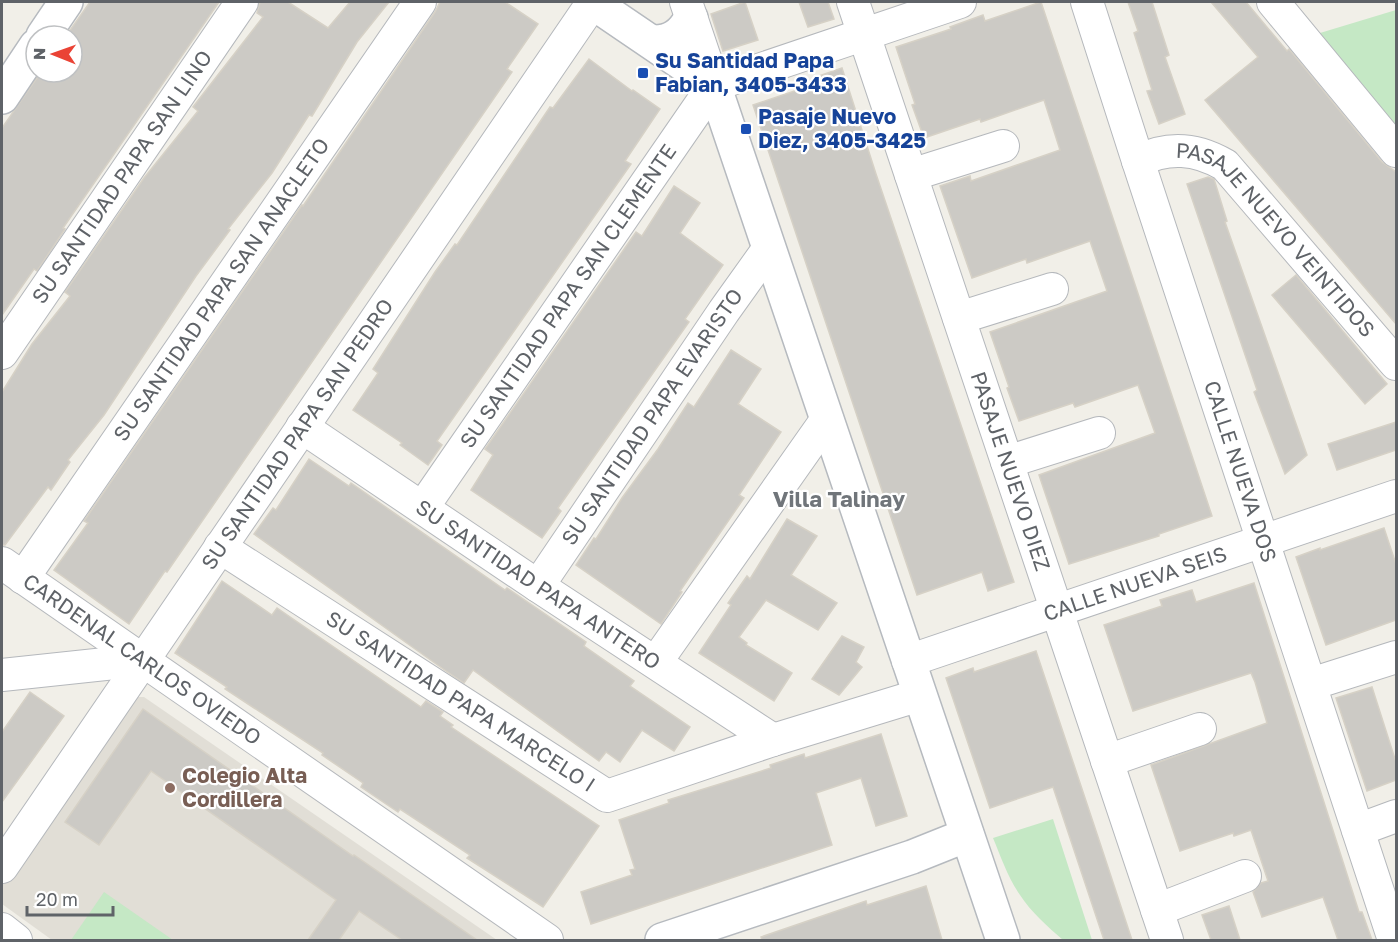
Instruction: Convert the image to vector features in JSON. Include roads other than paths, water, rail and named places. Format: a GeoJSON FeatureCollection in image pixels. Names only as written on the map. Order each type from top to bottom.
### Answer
{"type":"FeatureCollection","features":[{"type":"Feature","properties":{"kind":"street"},"geometry":{"type":"LineString","coordinates":[[51,24],[66,2]]}},
{"type":"Feature","properties":{"kind":"street","name":"SU SANTIDAD PAPA SAN LINO"},"geometry":{"type":"LineString","coordinates":[[2,353],[242,2]]}},
{"type":"Feature","properties":{"kind":"street","name":"SU SANTIDAD PAPA SAN ANACLETO"},"geometry":{"type":"LineString","coordinates":[[12,571],[420,2]]}},
{"type":"Feature","properties":{"kind":"street"},"geometry":{"type":"LineString","coordinates":[[592,2],[714,85]]}},
{"type":"Feature","properties":{"kind":"street","name":"SU SANTIDAD PAPA SAN PEDRO"},"geometry":{"type":"LineString","coordinates":[[2,867],[592,2]]}},
{"type":"Feature","properties":{"kind":"street","name":"PASAJE NUEVO DIEZ"},"geometry":{"type":"LineString","coordinates":[[853,2],[1167,940]]}},
{"type":"Feature","properties":{"kind":"street"},"geometry":{"type":"LineString","coordinates":[[714,85],[960,2]]}},
{"type":"Feature","properties":{"kind":"street","name":"CALLE NUEVA DOS"},"geometry":{"type":"LineString","coordinates":[[1087,2],[1394,940]]}},
{"type":"Feature","properties":{"kind":"street"},"geometry":{"type":"LineString","coordinates":[[1273,2],[1396,151]]}},
{"type":"Feature","properties":{"kind":"street"},"geometry":{"type":"LineString","coordinates":[[652,42],[677,37],[685,28],[688,10]]}},
{"type":"Feature","properties":{"kind":"street"},"geometry":{"type":"LineString","coordinates":[[688,10],[1003,940]]}},
{"type":"Feature","properties":{"kind":"street"},"geometry":{"type":"LineString","coordinates":[[2,97],[24,64]]}},
{"type":"Feature","properties":{"kind":"street","name":"SU SANTIDAD PAPA SAN CLEMENTE"},"geometry":{"type":"LineString","coordinates":[[423,507],[714,85]]}},
{"type":"Feature","properties":{"kind":"street"},"geometry":{"type":"LineString","coordinates":[[911,175],[1003,146]]}},
{"type":"Feature","properties":{"kind":"street","name":"PASAJE NUEVO VEINTIDOS"},"geometry":{"type":"LineString","coordinates":[[1138,161],[1161,152],[1176,150],[1202,153],[1225,165],[1396,364]]}},
{"type":"Feature","properties":{"kind":"street","name":"SU SANTIDAD PAPA EVARISTO"},"geometry":{"type":"LineString","coordinates":[[538,586],[769,248]]}},
{"type":"Feature","properties":{"kind":"street"},"geometry":{"type":"LineString","coordinates":[[959,318],[1052,289]]}},
{"type":"Feature","properties":{"kind":"street"},"geometry":{"type":"LineString","coordinates":[[656,662],[827,419]]}},
{"type":"Feature","properties":{"kind":"street","name":"SU SANTIDAD PAPA ANTERO"},"geometry":{"type":"LineString","coordinates":[[302,427],[538,586],[773,740]]}},
{"type":"Feature","properties":{"kind":"street"},"geometry":{"type":"LineString","coordinates":[[1007,462],[1099,433]]}},
{"type":"Feature","properties":{"kind":"street","name":"CALLE NUEVA SEIS"},"geometry":{"type":"LineString","coordinates":[[908,661],[1396,496]]}},
{"type":"Feature","properties":{"kind":"street","name":"SU SANTIDAD PAPA MARCELO I"},"geometry":{"type":"LineString","coordinates":[[220,547],[607,796],[773,740],[920,695]]}},
{"type":"Feature","properties":{"kind":"street","name":"CARDENAL CARLOS OVIEDO"},"geometry":{"type":"LineString","coordinates":[[12,571],[547,940]]}},
{"type":"Feature","properties":{"kind":"street"},"geometry":{"type":"LineString","coordinates":[[1311,684],[1396,657]]}},
{"type":"Feature","properties":{"kind":"street"},"geometry":{"type":"LineString","coordinates":[[2,675],[142,660]]}},
{"type":"Feature","properties":{"kind":"street"},"geometry":{"type":"LineString","coordinates":[[1107,761],[1200,729]]}},
{"type":"Feature","properties":{"kind":"street"},"geometry":{"type":"LineString","coordinates":[[1358,830],[1396,816]]}},
{"type":"Feature","properties":{"kind":"street"},"geometry":{"type":"LineString","coordinates":[[662,940],[901,861],[967,835]]}},
{"type":"Feature","properties":{"kind":"street"},"geometry":{"type":"LineString","coordinates":[[1157,910],[1245,876]]}},
{"type":"Feature","properties":{"kind":"street"},"geometry":{"type":"LineString","coordinates":[[2,929],[16,940]]}},
{"type":"Feature","properties":{"kind":"place","name":"Su Santidad Papa Fabian, 3405-3433"},"geometry":{"type":"Point","coordinates":[643,73]}},
{"type":"Feature","properties":{"kind":"place","name":"Pasaje Nuevo Diez, 3405-3425"},"geometry":{"type":"Point","coordinates":[746,129]}},
{"type":"Feature","properties":{"kind":"place","name":"Colegio Alta Cordillera"},"geometry":{"type":"Point","coordinates":[170,788]}},
{"type":"Feature","properties":{"kind":"district","name":"Villa Talinay"},"geometry":{"type":"Point","coordinates":[839,499]}}]}
